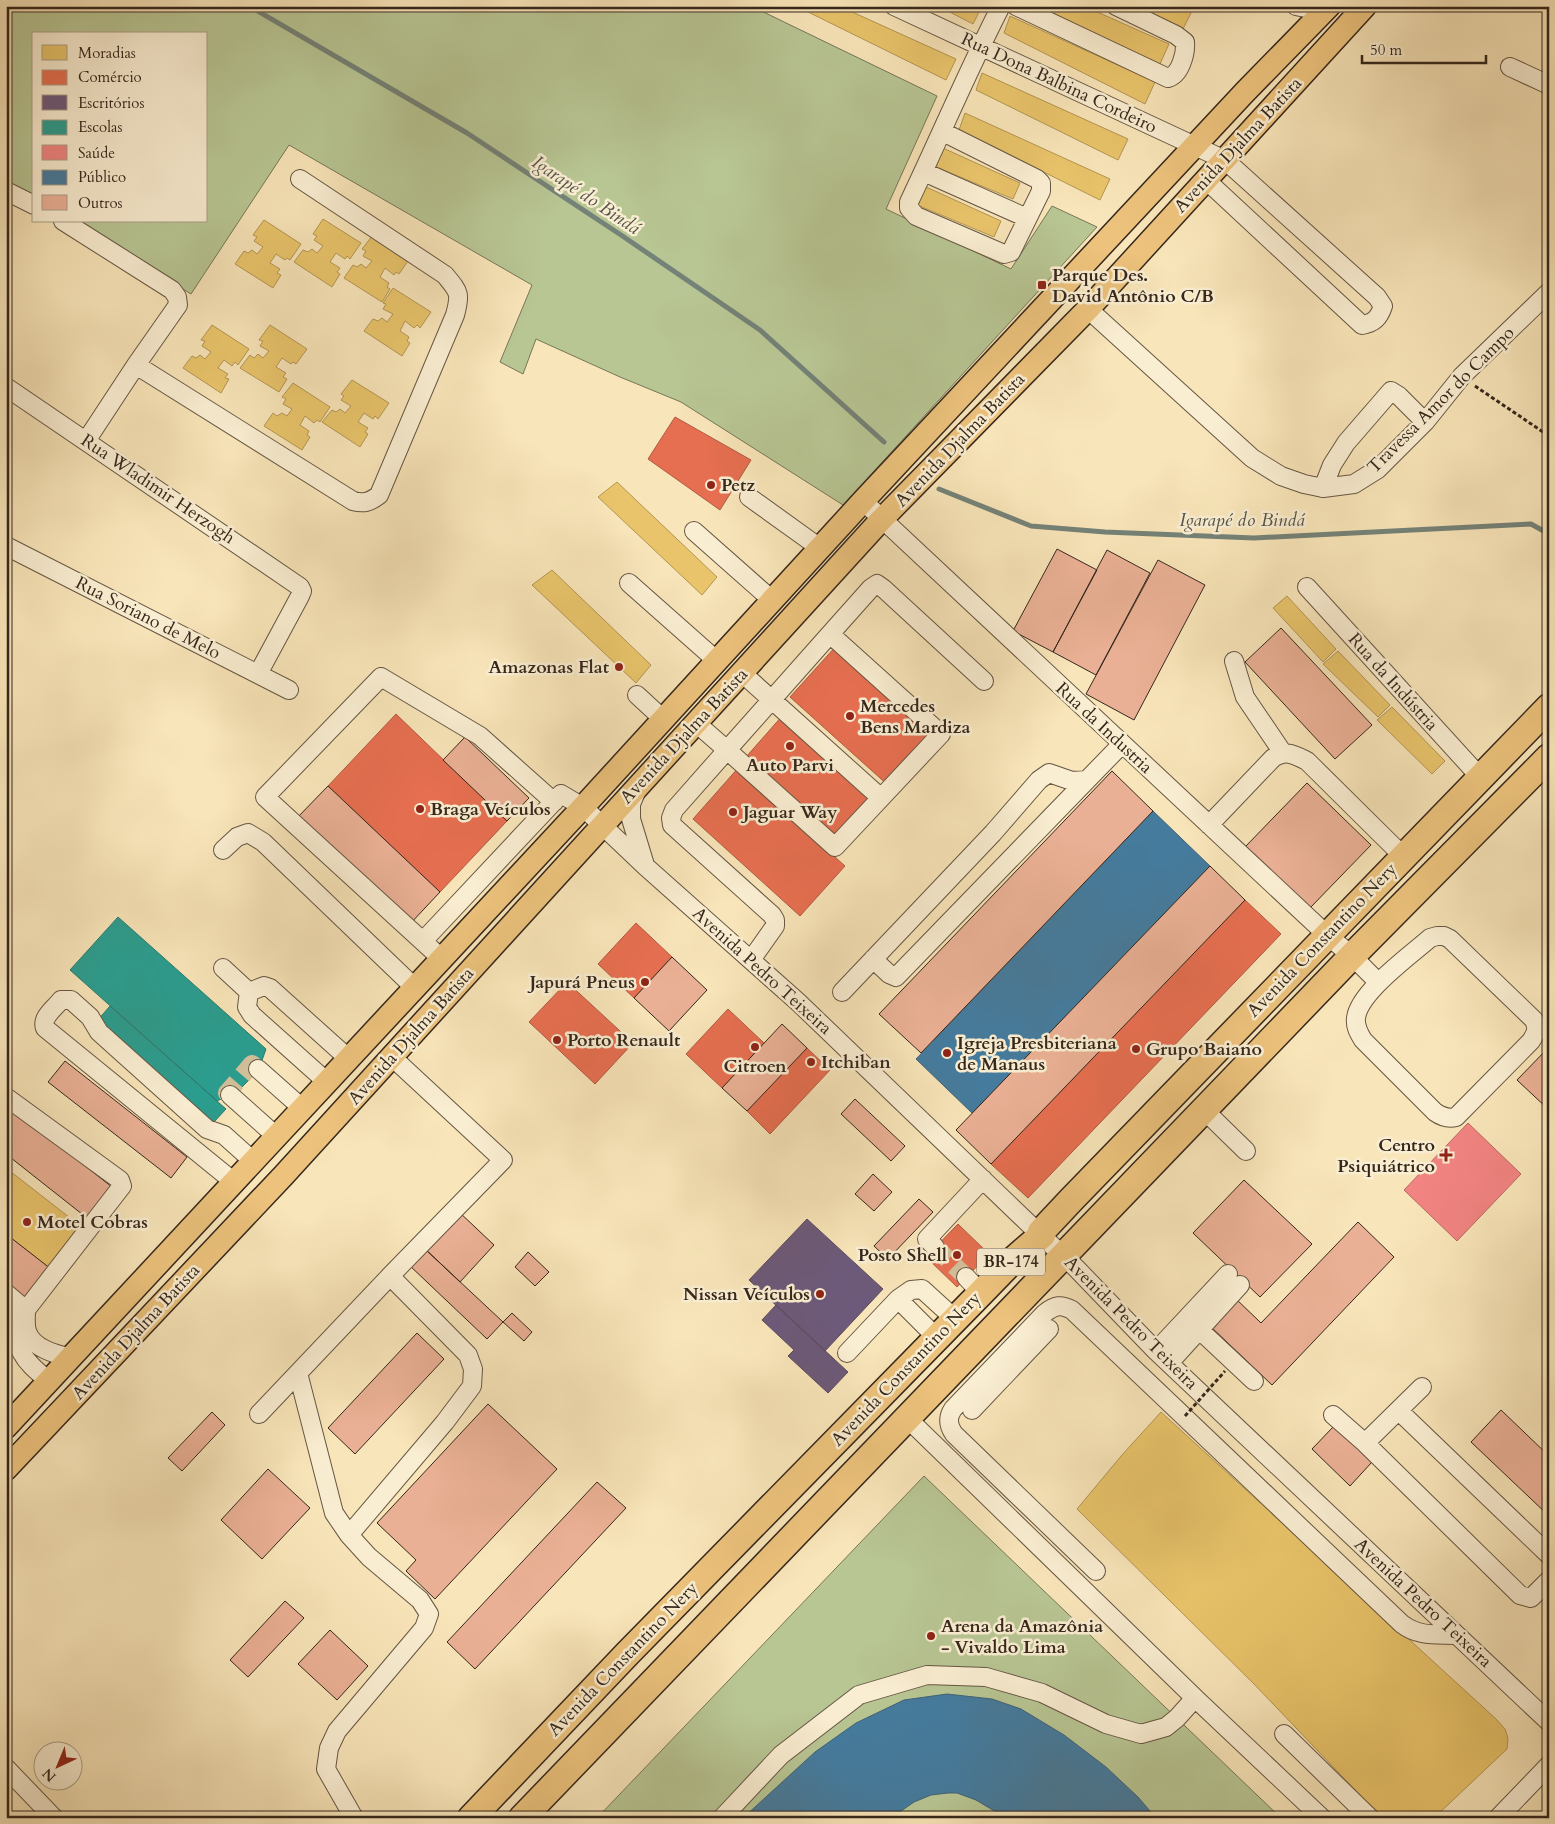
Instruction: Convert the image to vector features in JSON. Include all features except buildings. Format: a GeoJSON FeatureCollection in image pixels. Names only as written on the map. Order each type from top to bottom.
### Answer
{"type":"FeatureCollection","features":[{"type":"Feature","properties":{"kind":"highway","name":"Avenida Constantino Nery"},"geometry":{"type":"LineString","coordinates":[[471,1818],[628,1653],[955,1319],[974,1285],[1012,1261],[1042,1235],[1041,1232],[1549,707]]}},
{"type":"Feature","properties":{"kind":"highway","name":"Avenida Constantino Nery"},"geometry":{"type":"LineString","coordinates":[[522,1818],[1352,956],[1549,757]]}},
{"type":"Feature","properties":{"kind":"main road","name":"Avenida Djalma Batista"},"geometry":{"type":"LineString","coordinates":[[6,1470],[283,1176],[882,520],[1088,309],[1365,6]]}},
{"type":"Feature","properties":{"kind":"main road","name":"Avenida Djalma Batista"},"geometry":{"type":"LineString","coordinates":[[6,1427],[1194,146],[1326,9]]}},
{"type":"Feature","properties":{"kind":"street","name":"Rua Dona Balbina Cordeiro"},"geometry":{"type":"LineString","coordinates":[[894,6],[1224,160],[1377,297],[1383,306],[1380,314],[1371,323],[1362,325],[1206,180]]}},
{"type":"Feature","properties":{"kind":"street"},"geometry":{"type":"LineString","coordinates":[[943,132],[1037,179],[1042,187],[1011,252],[1004,254],[916,216],[909,208],[909,202],[1001,6]]}},
{"type":"Feature","properties":{"kind":"street"},"geometry":{"type":"LineString","coordinates":[[1016,6],[1168,78],[1172,77],[1177,72],[1186,50],[1185,42],[1176,35],[1116,6]]}},
{"type":"Feature","properties":{"kind":"street"},"geometry":{"type":"LineString","coordinates":[[1296,6],[1326,9]]}},
{"type":"Feature","properties":{"kind":"street"},"geometry":{"type":"LineString","coordinates":[[1510,67],[1549,84]]}},
{"type":"Feature","properties":{"kind":"street"},"geometry":{"type":"LineString","coordinates":[[924,172],[1027,218]]}},
{"type":"Feature","properties":{"kind":"street"},"geometry":{"type":"LineString","coordinates":[[136,365],[353,501],[362,503],[372,500],[379,495],[455,315],[460,298],[456,288],[445,275],[300,179]]}},
{"type":"Feature","properties":{"kind":"street"},"geometry":{"type":"LineString","coordinates":[[6,192],[32,204]]}},
{"type":"Feature","properties":{"kind":"street"},"geometry":{"type":"LineString","coordinates":[[64,222],[172,290],[177,297],[178,305],[86,441]]}},
{"type":"Feature","properties":{"kind":"street","name":"Travessa Amor do Campo"},"geometry":{"type":"LineString","coordinates":[[1088,309],[1252,458],[1281,476],[1323,488],[1354,484],[1378,469],[1425,422],[1462,376],[1549,292]]}},
{"type":"Feature","properties":{"kind":"street","name":"Rua Wladimir Herzogh"},"geometry":{"type":"LineString","coordinates":[[6,387],[295,583],[302,591],[300,596],[258,674]]}},
{"type":"Feature","properties":{"kind":"street"},"geometry":{"type":"LineString","coordinates":[[1323,488],[1332,465],[1346,443],[1391,391],[1399,396],[1425,422]]}},
{"type":"Feature","properties":{"kind":"street"},"geometry":{"type":"LineString","coordinates":[[749,497],[820,548]]}},
{"type":"Feature","properties":{"kind":"street","name":"Rua da Industria"},"geometry":{"type":"LineString","coordinates":[[863,502],[1378,982]]}},
{"type":"Feature","properties":{"kind":"street"},"geometry":{"type":"LineString","coordinates":[[694,531],[772,600]]}},
{"type":"Feature","properties":{"kind":"street","name":"Rua Soriano de Melo"},"geometry":{"type":"LineString","coordinates":[[6,546],[289,690]]}},
{"type":"Feature","properties":{"kind":"street"},"geometry":{"type":"LineString","coordinates":[[629,583],[716,660]]}},
{"type":"Feature","properties":{"kind":"street"},"geometry":{"type":"LineString","coordinates":[[751,960],[775,926],[776,920],[672,825],[671,818],[674,810],[871,588],[877,584],[884,588],[984,681]]}},
{"type":"Feature","properties":{"kind":"street","name":"Rua da Indústria"},"geometry":{"type":"LineString","coordinates":[[1307,587],[1480,777]]}},
{"type":"Feature","properties":{"kind":"street"},"geometry":{"type":"LineString","coordinates":[[696,723],[836,847],[941,734],[830,634]]}},
{"type":"Feature","properties":{"kind":"street"},"geometry":{"type":"LineString","coordinates":[[1234,661],[1245,697],[1283,752],[1294,755],[1306,762],[1403,856]]}},
{"type":"Feature","properties":{"kind":"street"},"geometry":{"type":"LineString","coordinates":[[742,673],[881,798]]}},
{"type":"Feature","properties":{"kind":"street"},"geometry":{"type":"LineString","coordinates":[[423,941],[554,802],[480,736],[381,677],[265,797],[442,959]]}},
{"type":"Feature","properties":{"kind":"street"},"geometry":{"type":"LineString","coordinates":[[637,695],[663,719]]}},
{"type":"Feature","properties":{"kind":"street"},"geometry":{"type":"LineString","coordinates":[[873,959],[889,974],[896,977],[1122,744]]}},
{"type":"Feature","properties":{"kind":"street"},"geometry":{"type":"LineString","coordinates":[[1209,825],[1273,758],[1283,752]]}},
{"type":"Feature","properties":{"kind":"street"},"geometry":{"type":"LineString","coordinates":[[842,992],[992,833],[1039,780],[1049,773],[1072,781],[1087,780]]}},
{"type":"Feature","properties":{"kind":"street"},"geometry":{"type":"LineString","coordinates":[[640,784],[631,804],[631,819],[645,866]]}},
{"type":"Feature","properties":{"kind":"street","name":"Avenida Pedro Teixeira"},"geometry":{"type":"LineString","coordinates":[[554,802],[561,794],[583,807],[645,866],[798,1002],[1064,1255],[1156,1351],[1170,1362],[1456,1635],[1547,1716]]}},
{"type":"Feature","properties":{"kind":"street"},"geometry":{"type":"LineString","coordinates":[[222,850],[237,837],[248,833],[263,842],[415,988]]}},
{"type":"Feature","properties":{"kind":"street"},"geometry":{"type":"LineString","coordinates":[[1444,936],[1450,939],[1534,1020],[1537,1027],[1536,1033],[1531,1041],[1456,1117],[1442,1117],[1363,1040],[1358,1032],[1356,1016],[1359,1008],[1378,982],[1430,938],[1444,936]]}},
{"type":"Feature","properties":{"kind":"street"},"geometry":{"type":"LineString","coordinates":[[223,968],[249,992]]}},
{"type":"Feature","properties":{"kind":"street"},"geometry":{"type":"LineString","coordinates":[[249,992],[264,986],[270,988],[348,1059]]}},
{"type":"Feature","properties":{"kind":"street"},"geometry":{"type":"LineString","coordinates":[[249,992],[247,1007],[252,1015],[327,1082]]}},
{"type":"Feature","properties":{"kind":"street"},"geometry":{"type":"LineString","coordinates":[[234,1182],[45,1028],[45,1018],[62,1000],[70,1000],[90,1017],[99,1032],[207,1129],[224,1134],[253,1161]]}},
{"type":"Feature","properties":{"kind":"street"},"geometry":{"type":"LineString","coordinates":[[259,1414],[390,1276],[504,1160],[392,1057]]}},
{"type":"Feature","properties":{"kind":"street"},"geometry":{"type":"LineString","coordinates":[[258,1069],[302,1108]]}},
{"type":"Feature","properties":{"kind":"street"},"geometry":{"type":"LineString","coordinates":[[230,1095],[276,1136]]}},
{"type":"Feature","properties":{"kind":"street"},"geometry":{"type":"LineString","coordinates":[[6,1097],[120,1180],[122,1186],[14,1307],[17,1343],[20,1352],[30,1365],[49,1381]]}},
{"type":"Feature","properties":{"kind":"street"},"geometry":{"type":"LineString","coordinates":[[1204,1110],[1246,1151]]}},
{"type":"Feature","properties":{"kind":"street"},"geometry":{"type":"LineString","coordinates":[[200,1154],[218,1133]]}},
{"type":"Feature","properties":{"kind":"street"},"geometry":{"type":"LineString","coordinates":[[935,1247],[927,1238],[983,1179]]}},
{"type":"Feature","properties":{"kind":"street"},"geometry":{"type":"LineString","coordinates":[[349,1535],[445,1422],[472,1386],[474,1369],[468,1355],[390,1276]]}},
{"type":"Feature","properties":{"kind":"street"},"geometry":{"type":"LineString","coordinates":[[1156,1351],[1193,1324],[1234,1280]]}},
{"type":"Feature","properties":{"kind":"street"},"geometry":{"type":"LineString","coordinates":[[847,1353],[898,1300],[911,1290],[922,1289],[955,1319]]}},
{"type":"Feature","properties":{"kind":"street"},"geometry":{"type":"LineString","coordinates":[[898,1300],[937,1338]]}},
{"type":"Feature","properties":{"kind":"street"},"geometry":{"type":"LineString","coordinates":[[1096,1571],[954,1434],[949,1427],[950,1415],[953,1409],[1045,1312],[1059,1305],[1066,1306],[1072,1310],[1402,1624],[1411,1631],[1418,1633],[1456,1635]]}},
{"type":"Feature","properties":{"kind":"street"},"geometry":{"type":"LineString","coordinates":[[14,1307],[32,1339],[41,1347],[53,1353],[71,1358]]}},
{"type":"Feature","properties":{"kind":"street"},"geometry":{"type":"LineString","coordinates":[[1170,1362],[1193,1324]]}},
{"type":"Feature","properties":{"kind":"street"},"geometry":{"type":"LineString","coordinates":[[1193,1324],[1254,1381]]}},
{"type":"Feature","properties":{"kind":"street"},"geometry":{"type":"LineString","coordinates":[[972,1410],[1049,1329]]}},
{"type":"Feature","properties":{"kind":"street"},"geometry":{"type":"LineString","coordinates":[[298,1373],[334,1513],[349,1535],[369,1557],[420,1600],[429,1614],[424,1628],[336,1731],[326,1769],[354,1818]]}},
{"type":"Feature","properties":{"kind":"street"},"geometry":{"type":"LineString","coordinates":[[1366,1443],[1422,1387]]}},
{"type":"Feature","properties":{"kind":"street"},"geometry":{"type":"LineString","coordinates":[[1399,1412],[1549,1555]]}},
{"type":"Feature","properties":{"kind":"street"},"geometry":{"type":"LineString","coordinates":[[1333,1415],[1366,1443],[1520,1595],[1531,1598],[1549,1580]]}},
{"type":"Feature","properties":{"kind":"street"},"geometry":{"type":"LineString","coordinates":[[907,1418],[1195,1698],[1322,1818]]}},
{"type":"Feature","properties":{"kind":"street"},"geometry":{"type":"LineString","coordinates":[[722,1818],[781,1755],[859,1695],[927,1675],[986,1677],[1042,1693],[1106,1724],[1141,1734],[1166,1728],[1195,1698]]}},
{"type":"Feature","properties":{"kind":"street"},"geometry":{"type":"LineString","coordinates":[[1284,1734],[1370,1818]]}},
{"type":"Feature","properties":{"kind":"street"},"geometry":{"type":"LineString","coordinates":[[1498,1818],[1549,1765]]}},
{"type":"Feature","properties":{"kind":"street"},"geometry":{"type":"LineString","coordinates":[[6,1768],[54,1818]]}},
{"type":"Feature","properties":{"kind":"path"},"geometry":{"type":"LineString","coordinates":[[1462,376],[1549,436]]}},
{"type":"Feature","properties":{"kind":"path"},"geometry":{"type":"LineString","coordinates":[[1185,1416],[1225,1370]]}},
{"type":"Feature","properties":{"kind":"green space"},"geometry":{"type":"Polygon","coordinates":[[[6,6],[751,6],[937,96],[886,209],[1011,269],[1052,206],[1097,227],[843,505],[681,402],[536,339],[523,374],[500,362],[532,285],[289,145],[191,294],[76,222],[208,222],[208,32],[32,32],[32,195],[6,181],[6,6]]]}},
{"type":"Feature","properties":{"kind":"green space","name":"Arena da Amazônia - Vivaldo Lima"},"geometry":{"type":"Polygon","coordinates":[[[924,1476],[1281,1818],[597,1818],[924,1476]]]}},
{"type":"Feature","properties":{"kind":"waterway","name":"Igarapé do Bindá"},"geometry":{"type":"LineString","coordinates":[[249,6],[467,133],[760,330],[884,442]]}},
{"type":"Feature","properties":{"kind":"waterway","name":"Igarapé do Bindá"},"geometry":{"type":"LineString","coordinates":[[939,489],[1031,526],[1105,532],[1254,538],[1531,524],[1549,534]]}},
{"type":"Feature","properties":{"kind":"tunnel"},"geometry":{"type":"LineString","coordinates":[[230,1095],[227,1093],[252,1064],[258,1069]]}},
{"type":"Feature","properties":{"kind":"tunnel"},"geometry":{"type":"LineString","coordinates":[[935,1247],[966,1277]]}},
{"type":"Feature","properties":{"kind":"place","name":"Parque Des. David Antônio C/B"},"geometry":{"type":"Point","coordinates":[1042,285]}},
{"type":"Feature","properties":{"kind":"place","name":"Petz"},"geometry":{"type":"Point","coordinates":[711,485]}},
{"type":"Feature","properties":{"kind":"place","name":"Amazonas Flat"},"geometry":{"type":"Point","coordinates":[619,667]}},
{"type":"Feature","properties":{"kind":"place","name":"Mercedes Bens Mardiza"},"geometry":{"type":"Point","coordinates":[850,716]}},
{"type":"Feature","properties":{"kind":"place","name":"Auto Parvi"},"geometry":{"type":"Point","coordinates":[790,746]}},
{"type":"Feature","properties":{"kind":"place","name":"Braga Veículos"},"geometry":{"type":"Point","coordinates":[420,809]}},
{"type":"Feature","properties":{"kind":"place","name":"Jaguar Way"},"geometry":{"type":"Point","coordinates":[733,812]}},
{"type":"Feature","properties":{"kind":"place","name":"Japurá Pneus"},"geometry":{"type":"Point","coordinates":[645,982]}},
{"type":"Feature","properties":{"kind":"place","name":"Porto Renault"},"geometry":{"type":"Point","coordinates":[557,1040]}},
{"type":"Feature","properties":{"kind":"place","name":"Citroen"},"geometry":{"type":"Point","coordinates":[755,1047]}},
{"type":"Feature","properties":{"kind":"place","name":"Grupo Baiano"},"geometry":{"type":"Point","coordinates":[1136,1049]}},
{"type":"Feature","properties":{"kind":"place","name":"Igreja Presbiteriana de Manaus"},"geometry":{"type":"Point","coordinates":[947,1053]}},
{"type":"Feature","properties":{"kind":"place","name":"Itchiban"},"geometry":{"type":"Point","coordinates":[811,1062]}},
{"type":"Feature","properties":{"kind":"place","name":"Centro Psiquiátrico"},"geometry":{"type":"Point","coordinates":[1446,1155]}},
{"type":"Feature","properties":{"kind":"place","name":"Motel Cobras"},"geometry":{"type":"Point","coordinates":[27,1222]}},
{"type":"Feature","properties":{"kind":"place","name":"Posto Shell"},"geometry":{"type":"Point","coordinates":[957,1255]}},
{"type":"Feature","properties":{"kind":"place","name":"Nissan Veículos"},"geometry":{"type":"Point","coordinates":[820,1294]}},
{"type":"Feature","properties":{"kind":"place","name":"Arena da Amazônia - Vivaldo Lima"},"geometry":{"type":"Point","coordinates":[931,1636]}}]}
